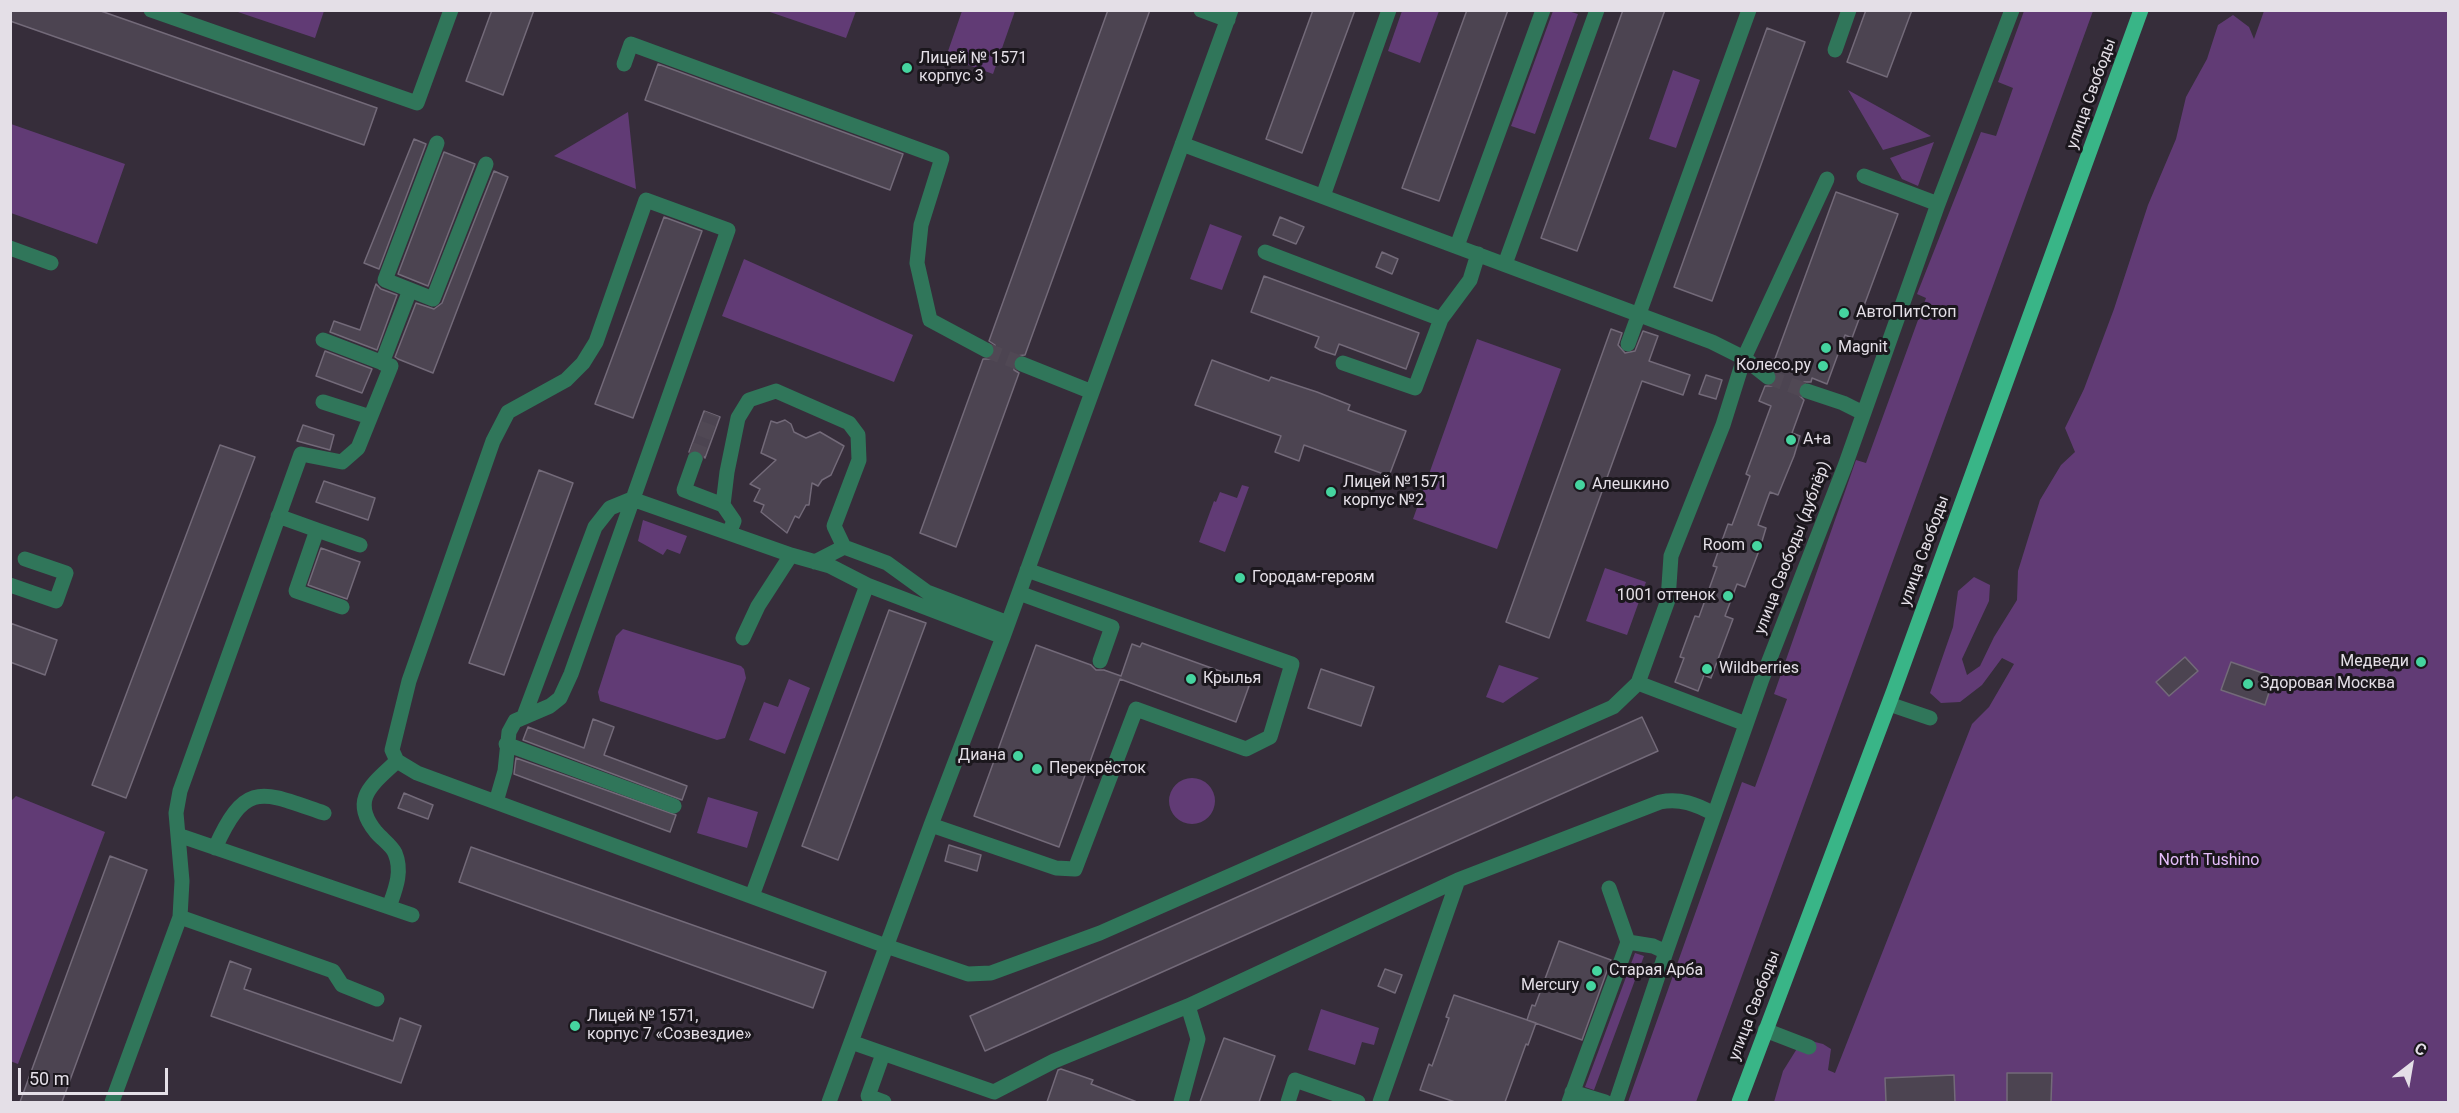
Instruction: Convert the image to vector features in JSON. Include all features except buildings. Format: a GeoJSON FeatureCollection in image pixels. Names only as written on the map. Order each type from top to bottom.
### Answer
{"type":"FeatureCollection","features":[{"type":"Feature","properties":{"kind":"main road","name":"улица Свободы"},"geometry":{"type":"LineString","coordinates":[[1738,1102],[1889,704],[2141,10]]}},
{"type":"Feature","properties":{"kind":"street"},"geometry":{"type":"LineString","coordinates":[[151,10],[417,104],[451,10]]}},
{"type":"Feature","properties":{"kind":"street"},"geometry":{"type":"LineString","coordinates":[[829,1102],[1006,630],[1229,15],[1201,10]]}},
{"type":"Feature","properties":{"kind":"street"},"geometry":{"type":"LineString","coordinates":[[1323,196],[1389,10]]}},
{"type":"Feature","properties":{"kind":"street"},"geometry":{"type":"LineString","coordinates":[[1457,246],[1543,10]]}},
{"type":"Feature","properties":{"kind":"street"},"geometry":{"type":"LineString","coordinates":[[1505,264],[1597,10]]}},
{"type":"Feature","properties":{"kind":"street"},"geometry":{"type":"LineString","coordinates":[[1628,344],[1749,10]]}},
{"type":"Feature","properties":{"kind":"street"},"geometry":{"type":"LineString","coordinates":[[1835,50],[1849,10]]}},
{"type":"Feature","properties":{"kind":"street","name":"улица Свободы (дублёр)"},"geometry":{"type":"LineString","coordinates":[[1616,1102],[1746,724],[1845,466],[1938,204],[2012,10]]}},
{"type":"Feature","properties":{"kind":"street"},"geometry":{"type":"LineString","coordinates":[[624,64],[631,44],[942,158],[921,225],[917,263],[930,320],[986,350]]}},
{"type":"Feature","properties":{"kind":"street"},"geometry":{"type":"LineString","coordinates":[[436,143],[385,280],[433,299],[486,164]]}},
{"type":"Feature","properties":{"kind":"street"},"geometry":{"type":"LineString","coordinates":[[1182,144],[1712,342],[1744,358],[1768,376]]}},
{"type":"Feature","properties":{"kind":"street"},"geometry":{"type":"LineString","coordinates":[[1864,176],[1938,204]]}},
{"type":"Feature","properties":{"kind":"street"},"geometry":{"type":"LineString","coordinates":[[496,802],[505,771],[506,744],[514,721],[550,706],[561,698],[621,536],[632,499],[728,230],[646,200],[596,342],[583,363],[566,380],[508,412],[493,441],[410,681],[392,750],[398,761],[417,773],[886,946],[968,974],[991,974],[1100,933],[1613,707],[1638,683],[1668,600],[1671,556],[1723,425],[1744,358],[1827,179]]}},
{"type":"Feature","properties":{"kind":"street"},"geometry":{"type":"LineString","coordinates":[[10,248],[51,263]]}},
{"type":"Feature","properties":{"kind":"street"},"geometry":{"type":"LineString","coordinates":[[1265,252],[1441,320]]}},
{"type":"Feature","properties":{"kind":"street"},"geometry":{"type":"LineString","coordinates":[[1343,363],[1415,388],[1441,320],[1470,280],[1478,254]]}},
{"type":"Feature","properties":{"kind":"street"},"geometry":{"type":"LineString","coordinates":[[382,363],[410,290]]}},
{"type":"Feature","properties":{"kind":"street"},"geometry":{"type":"LineString","coordinates":[[112,1102],[180,917],[182,881],[176,813],[180,791],[301,454],[342,462],[358,448],[391,366],[323,340]]}},
{"type":"Feature","properties":{"kind":"street"},"geometry":{"type":"LineString","coordinates":[[1022,364],[1092,392]]}},
{"type":"Feature","properties":{"kind":"street"},"geometry":{"type":"LineString","coordinates":[[723,505],[738,418],[749,400],[776,391],[849,423],[858,435],[859,460],[834,526],[844,547],[886,563],[927,592],[1006,630]]}},
{"type":"Feature","properties":{"kind":"street"},"geometry":{"type":"LineString","coordinates":[[1807,391],[1843,403],[1863,413]]}},
{"type":"Feature","properties":{"kind":"street"},"geometry":{"type":"LineString","coordinates":[[323,402],[370,417]]}},
{"type":"Feature","properties":{"kind":"street"},"geometry":{"type":"LineString","coordinates":[[695,459],[684,490],[723,505],[734,521],[729,534]]}},
{"type":"Feature","properties":{"kind":"street"},"geometry":{"type":"LineString","coordinates":[[524,716],[595,527],[610,508],[632,499],[791,555],[830,566],[867,585],[1006,630]]}},
{"type":"Feature","properties":{"kind":"street"},"geometry":{"type":"LineString","coordinates":[[278,516],[360,545]]}},
{"type":"Feature","properties":{"kind":"street"},"geometry":{"type":"LineString","coordinates":[[317,530],[296,591],[342,607]]}},
{"type":"Feature","properties":{"kind":"street"},"geometry":{"type":"LineString","coordinates":[[815,562],[844,547]]}},
{"type":"Feature","properties":{"kind":"street"},"geometry":{"type":"LineString","coordinates":[[743,638],[758,606],[791,555]]}},
{"type":"Feature","properties":{"kind":"street"},"geometry":{"type":"LineString","coordinates":[[10,585],[56,601],[66,573],[25,559]]}},
{"type":"Feature","properties":{"kind":"street"},"geometry":{"type":"LineString","coordinates":[[931,825],[1056,868],[1075,869],[1136,709],[1246,749],[1270,737],[1276,724],[1292,664],[1027,570]]}},
{"type":"Feature","properties":{"kind":"street"},"geometry":{"type":"LineString","coordinates":[[752,896],[867,585]]}},
{"type":"Feature","properties":{"kind":"street"},"geometry":{"type":"LineString","coordinates":[[1019,593],[1112,627],[1100,660]]}},
{"type":"Feature","properties":{"kind":"street"},"geometry":{"type":"LineString","coordinates":[[1638,683],[1746,724]]}},
{"type":"Feature","properties":{"kind":"street"},"geometry":{"type":"LineString","coordinates":[[1889,704],[1930,718]]}},
{"type":"Feature","properties":{"kind":"street"},"geometry":{"type":"LineString","coordinates":[[506,744],[674,806]]}},
{"type":"Feature","properties":{"kind":"street"},"geometry":{"type":"LineString","coordinates":[[389,907],[399,878],[395,852],[365,818],[363,799],[373,784],[398,761]]}},
{"type":"Feature","properties":{"kind":"street"},"geometry":{"type":"LineString","coordinates":[[215,848],[225,826],[241,805],[257,795],[275,796],[324,813]]}},
{"type":"Feature","properties":{"kind":"street"},"geometry":{"type":"LineString","coordinates":[[851,1042],[994,1092],[1054,1061],[1188,1006],[1458,880],[1660,802],[1674,799],[1714,814]]}},
{"type":"Feature","properties":{"kind":"street"},"geometry":{"type":"LineString","coordinates":[[178,835],[412,915]]}},
{"type":"Feature","properties":{"kind":"street"},"geometry":{"type":"LineString","coordinates":[[1380,1102],[1458,880]]}},
{"type":"Feature","properties":{"kind":"street"},"geometry":{"type":"LineString","coordinates":[[1605,1102],[1570,1097],[1628,942],[1609,888]]}},
{"type":"Feature","properties":{"kind":"street"},"geometry":{"type":"LineString","coordinates":[[180,917],[333,972],[342,985],[376,999]]}},
{"type":"Feature","properties":{"kind":"street"},"geometry":{"type":"LineString","coordinates":[[1628,942],[1653,946],[1666,952]]}},
{"type":"Feature","properties":{"kind":"street"},"geometry":{"type":"LineString","coordinates":[[1181,1102],[1198,1039],[1188,1006]]}},
{"type":"Feature","properties":{"kind":"street"},"geometry":{"type":"LineString","coordinates":[[1765,1030],[1809,1047]]}},
{"type":"Feature","properties":{"kind":"street"},"geometry":{"type":"LineString","coordinates":[[883,1054],[868,1096],[884,1102]]}},
{"type":"Feature","properties":{"kind":"street"},"geometry":{"type":"LineString","coordinates":[[1288,1102],[1295,1080],[1358,1102]]}},
{"type":"Feature","properties":{"kind":"green space"},"geometry":{"type":"Polygon","coordinates":[[[324,10],[315,38],[235,11],[324,10]]]}},
{"type":"Feature","properties":{"kind":"green space"},"geometry":{"type":"Polygon","coordinates":[[[767,11],[856,11],[846,38],[767,11]]]}},
{"type":"Feature","properties":{"kind":"green space"},"geometry":{"type":"Polygon","coordinates":[[[962,11],[1015,11],[993,74],[946,57],[962,11]]]}},
{"type":"Feature","properties":{"kind":"green space"},"geometry":{"type":"Polygon","coordinates":[[[1402,11],[1439,11],[1420,63],[1388,51],[1402,11]]]}},
{"type":"Feature","properties":{"kind":"green space"},"geometry":{"type":"Polygon","coordinates":[[[1553,11],[1578,14],[1535,134],[1511,126],[1553,11]]]}},
{"type":"Feature","properties":{"kind":"green space"},"geometry":{"type":"Polygon","coordinates":[[[2024,11],[2093,11],[1696,1102],[1628,1102],[1742,782],[1755,787],[1787,699],[1774,694],[1856,460],[1866,463],[1926,298],[1917,294],[1981,132],[1996,136],[2013,88],[1998,82],[2024,11]]]}},
{"type":"Feature","properties":{"kind":"green space","name":"North Tushino"},"geometry":{"type":"Polygon","coordinates":[[[2264,11],[2448,11],[2448,1102],[1774,1102],[1783,1071],[1803,1039],[1823,1044],[1831,1049],[1828,1070],[1835,1073],[1972,724],[1989,707],[2014,664],[2002,658],[1982,685],[1960,702],[1941,703],[1930,693],[1953,627],[1958,591],[1974,577],[1990,585],[1989,601],[1962,659],[1967,675],[1980,666],[1994,637],[2017,600],[2018,571],[2040,500],[2061,465],[2075,452],[2065,428],[2084,389],[2114,309],[2148,205],[2176,139],[2186,97],[2207,59],[2218,25],[2233,15],[2249,27],[2254,39],[2264,11]]]}},
{"type":"Feature","properties":{"kind":"green space"},"geometry":{"type":"Polygon","coordinates":[[[1673,70],[1700,80],[1676,148],[1649,139],[1673,70]]]}},
{"type":"Feature","properties":{"kind":"green space"},"geometry":{"type":"Polygon","coordinates":[[[1848,90],[1931,136],[1883,150],[1848,90]]]}},
{"type":"Feature","properties":{"kind":"green space"},"geometry":{"type":"Polygon","coordinates":[[[628,112],[636,189],[554,156],[628,112]]]}},
{"type":"Feature","properties":{"kind":"green space"},"geometry":{"type":"Polygon","coordinates":[[[11,124],[125,164],[97,244],[11,213],[11,124]]]}},
{"type":"Feature","properties":{"kind":"green space"},"geometry":{"type":"Polygon","coordinates":[[[1934,142],[1918,186],[1902,179],[1890,158],[1934,142]]]}},
{"type":"Feature","properties":{"kind":"green space"},"geometry":{"type":"Polygon","coordinates":[[[1210,224],[1242,236],[1222,290],[1190,279],[1210,224]]]}},
{"type":"Feature","properties":{"kind":"green space"},"geometry":{"type":"Polygon","coordinates":[[[744,259],[913,335],[894,382],[722,316],[744,259]]]}},
{"type":"Feature","properties":{"kind":"green space"},"geometry":{"type":"Polygon","coordinates":[[[1477,339],[1561,369],[1497,549],[1413,519],[1477,339]]]}},
{"type":"Feature","properties":{"kind":"green space"},"geometry":{"type":"Polygon","coordinates":[[[1242,485],[1249,487],[1225,552],[1199,542],[1214,501],[1216,502],[1220,492],[1237,498],[1242,485]]]}},
{"type":"Feature","properties":{"kind":"green space"},"geometry":{"type":"Polygon","coordinates":[[[643,520],[687,536],[680,554],[667,549],[663,555],[638,541],[643,520]]]}},
{"type":"Feature","properties":{"kind":"green space"},"geometry":{"type":"Polygon","coordinates":[[[1605,568],[1646,582],[1627,635],[1586,621],[1605,568]]]}},
{"type":"Feature","properties":{"kind":"green space"},"geometry":{"type":"Polygon","coordinates":[[[623,629],[741,666],[744,669],[746,678],[725,738],[717,740],[600,701],[598,692],[616,636],[623,629]]]}},
{"type":"Feature","properties":{"kind":"green space"},"geometry":{"type":"Polygon","coordinates":[[[1499,665],[1539,678],[1503,703],[1486,697],[1499,665]]]}},
{"type":"Feature","properties":{"kind":"green space"},"geometry":{"type":"Polygon","coordinates":[[[789,679],[810,688],[785,754],[749,740],[764,702],[778,707],[789,679]]]}},
{"type":"Feature","properties":{"kind":"green space"},"geometry":{"type":"Polygon","coordinates":[[[1192,778],[1208,785],[1215,801],[1208,817],[1192,824],[1176,817],[1169,801],[1176,785],[1192,778]]]}},
{"type":"Feature","properties":{"kind":"green space"},"geometry":{"type":"Polygon","coordinates":[[[16,796],[105,832],[18,1064],[10,1061],[10,802],[16,796]]]}},
{"type":"Feature","properties":{"kind":"green space"},"geometry":{"type":"Polygon","coordinates":[[[708,797],[758,812],[747,848],[697,833],[708,797]]]}},
{"type":"Feature","properties":{"kind":"green space"},"geometry":{"type":"Polygon","coordinates":[[[1635,953],[1644,956],[1594,1090],[1585,1087],[1635,953]]]}},
{"type":"Feature","properties":{"kind":"green space"},"geometry":{"type":"Polygon","coordinates":[[[1321,1009],[1379,1028],[1374,1045],[1362,1042],[1355,1065],[1308,1050],[1321,1009]]]}},
{"type":"Feature","properties":{"kind":"tunnel"},"geometry":{"type":"LineString","coordinates":[[986,350],[1022,364]]}},
{"type":"Feature","properties":{"kind":"tunnel"},"geometry":{"type":"LineString","coordinates":[[1768,377],[1807,391]]}},
{"type":"Feature","properties":{"kind":"tunnel"},"geometry":{"type":"LineString","coordinates":[[695,459],[712,414]]}},
{"type":"Feature","properties":{"kind":"place","name":"Лицей № 1571 корпус 3"},"geometry":{"type":"Point","coordinates":[907,68]}},
{"type":"Feature","properties":{"kind":"place","name":"АвтоПитСтоп"},"geometry":{"type":"Point","coordinates":[1844,313]}},
{"type":"Feature","properties":{"kind":"place","name":"Magnit"},"geometry":{"type":"Point","coordinates":[1826,348]}},
{"type":"Feature","properties":{"kind":"place","name":"Колесо.ру"},"geometry":{"type":"Point","coordinates":[1823,366]}},
{"type":"Feature","properties":{"kind":"place","name":"А+а"},"geometry":{"type":"Point","coordinates":[1791,440]}},
{"type":"Feature","properties":{"kind":"place","name":"Алешкино"},"geometry":{"type":"Point","coordinates":[1580,485]}},
{"type":"Feature","properties":{"kind":"place","name":"Лицей №1571 корпус №2"},"geometry":{"type":"Point","coordinates":[1331,492]}},
{"type":"Feature","properties":{"kind":"place","name":"Room"},"geometry":{"type":"Point","coordinates":[1757,546]}},
{"type":"Feature","properties":{"kind":"place","name":"Городам-героям"},"geometry":{"type":"Point","coordinates":[1240,578]}},
{"type":"Feature","properties":{"kind":"place","name":"1001 оттенок"},"geometry":{"type":"Point","coordinates":[1728,596]}},
{"type":"Feature","properties":{"kind":"place","name":"Медведи"},"geometry":{"type":"Point","coordinates":[2421,662]}},
{"type":"Feature","properties":{"kind":"place","name":"Wildberries"},"geometry":{"type":"Point","coordinates":[1707,669]}},
{"type":"Feature","properties":{"kind":"place","name":"Крылья"},"geometry":{"type":"Point","coordinates":[1191,679]}},
{"type":"Feature","properties":{"kind":"place","name":"Здоровая Москва"},"geometry":{"type":"Point","coordinates":[2248,684]}},
{"type":"Feature","properties":{"kind":"place","name":"Диана"},"geometry":{"type":"Point","coordinates":[1018,756]}},
{"type":"Feature","properties":{"kind":"place","name":"Перекрёсток"},"geometry":{"type":"Point","coordinates":[1037,769]}},
{"type":"Feature","properties":{"kind":"place","name":"Старая Арба"},"geometry":{"type":"Point","coordinates":[1597,971]}},
{"type":"Feature","properties":{"kind":"place","name":"Mercury"},"geometry":{"type":"Point","coordinates":[1591,986]}},
{"type":"Feature","properties":{"kind":"place","name":"Лицей № 1571, корпус 7 «Созвездие»"},"geometry":{"type":"Point","coordinates":[575,1026]}}]}
